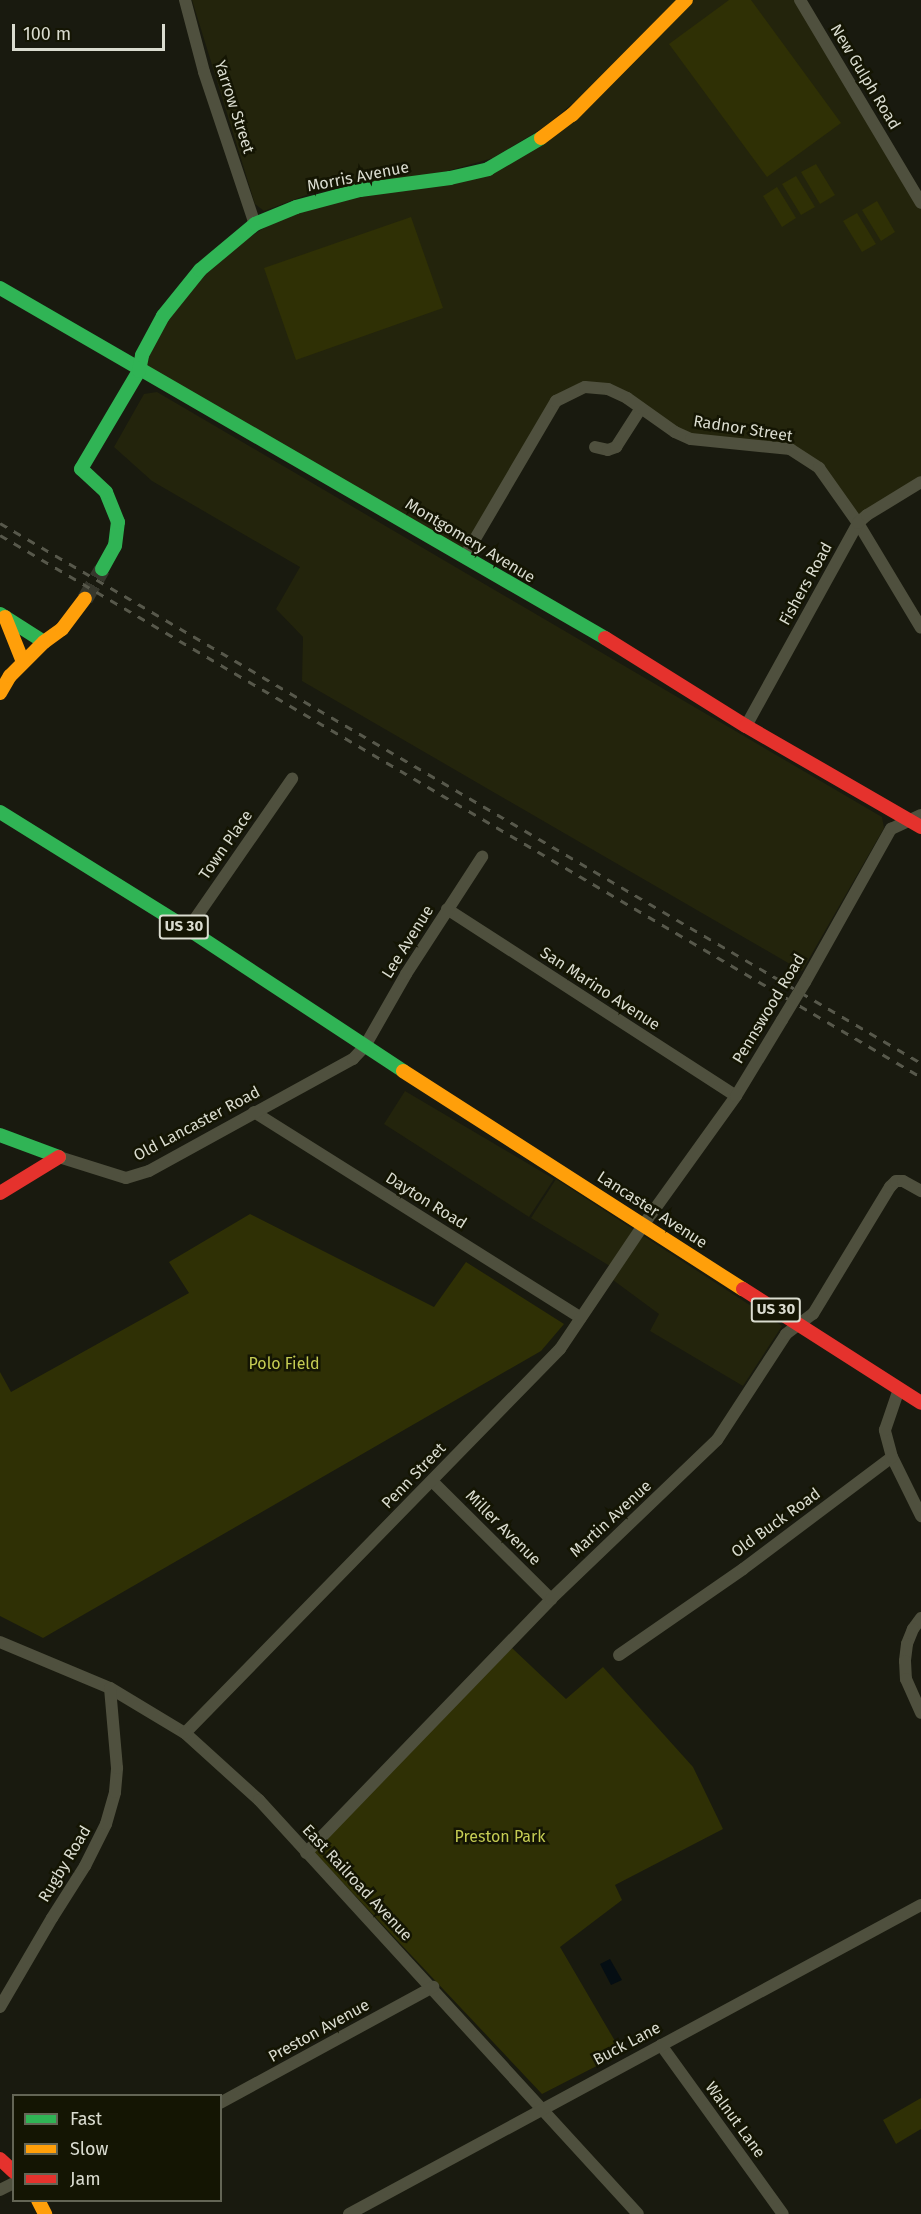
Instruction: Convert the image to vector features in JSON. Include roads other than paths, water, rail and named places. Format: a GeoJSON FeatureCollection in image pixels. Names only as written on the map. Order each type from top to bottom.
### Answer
{"type":"FeatureCollection","features":[{"type":"Feature","properties":{"kind":"main road","name":"Morris Avenue"},"geometry":{"type":"LineString","coordinates":[[102,569],[116,546],[118,522],[106,492],[81,469],[140,371],[142,355],[163,315],[186,285],[255,224],[325,197],[450,178],[488,168],[517,153],[572,116],[686,0]]}},
{"type":"Feature","properties":{"kind":"main road","name":"Montgomery Avenue"},"geometry":{"type":"LineString","coordinates":[[0,288],[140,371],[465,556],[566,618],[616,644],[746,726],[917,821]]}},
{"type":"Feature","properties":{"kind":"main road"},"geometry":{"type":"LineString","coordinates":[[0,693],[23,662],[62,629],[85,599]]}},
{"type":"Feature","properties":{"kind":"main road"},"geometry":{"type":"LineString","coordinates":[[3,615],[44,642]]}},
{"type":"Feature","properties":{"kind":"main road"},"geometry":{"type":"LineString","coordinates":[[3,615],[23,662]]}},
{"type":"Feature","properties":{"kind":"main road","name":"US 30"},"geometry":{"type":"LineString","coordinates":[[0,812],[188,929],[365,1046]]}},
{"type":"Feature","properties":{"kind":"main road","name":"Lancaster Avenue"},"geometry":{"type":"LineString","coordinates":[[365,1046],[921,1402]]}},
{"type":"Feature","properties":{"kind":"main road","name":"Old Lancaster Road"},"geometry":{"type":"LineString","coordinates":[[0,1135],[59,1157]]}},
{"type":"Feature","properties":{"kind":"main road"},"geometry":{"type":"LineString","coordinates":[[0,1193],[59,1157]]}},
{"type":"Feature","properties":{"kind":"main road"},"geometry":{"type":"LineString","coordinates":[[0,2159],[12,2170]]}},
{"type":"Feature","properties":{"kind":"street","name":"Yarrow Street"},"geometry":{"type":"LineString","coordinates":[[185,0],[204,72],[255,224]]}},
{"type":"Feature","properties":{"kind":"street","name":"New Gulph Road"},"geometry":{"type":"LineString","coordinates":[[800,0],[921,203]]}},
{"type":"Feature","properties":{"kind":"street","name":"Radnor Street"},"geometry":{"type":"LineString","coordinates":[[465,556],[556,401],[585,387],[608,389],[641,408],[675,432],[691,439],[790,449],[819,468],[858,523],[921,628]]}},
{"type":"Feature","properties":{"kind":"street"},"geometry":{"type":"LineString","coordinates":[[595,447],[608,450],[616,447],[641,408]]}},
{"type":"Feature","properties":{"kind":"street","name":"Fishers Road"},"geometry":{"type":"LineString","coordinates":[[746,726],[858,523],[921,482]]}},
{"type":"Feature","properties":{"kind":"street","name":"Town Place"},"geometry":{"type":"LineString","coordinates":[[188,929],[292,779]]}},
{"type":"Feature","properties":{"kind":"street","name":"Pennswood Road"},"geometry":{"type":"LineString","coordinates":[[644,1224],[736,1096],[805,982],[891,829],[917,821]]}},
{"type":"Feature","properties":{"kind":"street","name":"Lee Avenue"},"geometry":{"type":"LineString","coordinates":[[365,1046],[447,909],[482,857]]}},
{"type":"Feature","properties":{"kind":"street","name":"San Marino Avenue"},"geometry":{"type":"LineString","coordinates":[[447,909],[736,1096]]}},
{"type":"Feature","properties":{"kind":"street","name":"Old Lancaster Road"},"geometry":{"type":"LineString","coordinates":[[59,1157],[126,1178],[168,1162],[254,1112],[353,1059],[365,1046]]}},
{"type":"Feature","properties":{"kind":"street","name":"Dayton Road"},"geometry":{"type":"LineString","coordinates":[[254,1112],[581,1318]]}},
{"type":"Feature","properties":{"kind":"street","name":"Martin Avenue"},"geometry":{"type":"LineString","coordinates":[[306,1853],[551,1599],[717,1440],[786,1334],[797,1323],[813,1314],[890,1187],[898,1180],[921,1191]]}},
{"type":"Feature","properties":{"kind":"street","name":"Penn Street"},"geometry":{"type":"LineString","coordinates":[[185,1733],[560,1349],[644,1224]]}},
{"type":"Feature","properties":{"kind":"street"},"geometry":{"type":"LineString","coordinates":[[899,1389],[885,1430],[892,1457],[921,1516]]}},
{"type":"Feature","properties":{"kind":"street","name":"Old Buck Road"},"geometry":{"type":"LineString","coordinates":[[620,1655],[752,1562],[892,1457]]}},
{"type":"Feature","properties":{"kind":"street","name":"Miller Avenue"},"geometry":{"type":"LineString","coordinates":[[432,1481],[551,1599]]}},
{"type":"Feature","properties":{"kind":"street"},"geometry":{"type":"LineString","coordinates":[[921,1618],[907,1644],[905,1661],[906,1679],[921,1713]]}},
{"type":"Feature","properties":{"kind":"street","name":"East Railroad Avenue"},"geometry":{"type":"LineString","coordinates":[[0,1642],[110,1688],[185,1733],[259,1800],[433,1987],[638,2214]]}},
{"type":"Feature","properties":{"kind":"street","name":"Rugby Road"},"geometry":{"type":"LineString","coordinates":[[0,2007],[52,1918],[86,1866],[106,1824],[115,1792],[117,1768],[110,1688]]}},
{"type":"Feature","properties":{"kind":"street","name":"Buck Lane"},"geometry":{"type":"LineString","coordinates":[[349,2214],[921,1905]]}},
{"type":"Feature","properties":{"kind":"street","name":"Preston Avenue"},"geometry":{"type":"LineString","coordinates":[[222,2102],[433,1987]]}},
{"type":"Feature","properties":{"kind":"street","name":"Walnut Lane"},"geometry":{"type":"LineString","coordinates":[[661,2045],[783,2214]]}},
{"type":"Feature","properties":{"kind":"tunnel"},"geometry":{"type":"LineString","coordinates":[[85,599],[102,569]]}},
{"type":"Feature","properties":{"kind":"railway"},"geometry":{"type":"LineString","coordinates":[[0,523],[921,1063]]}},
{"type":"Feature","properties":{"kind":"railway"},"geometry":{"type":"LineString","coordinates":[[0,535],[921,1077]]}},
{"type":"Feature","properties":{"kind":"park label","name":"Polo Field"},"geometry":{"type":"Point","coordinates":[284,1364]}},
{"type":"Feature","properties":{"kind":"park label","name":"Preston Park"},"geometry":{"type":"Point","coordinates":[500,1837]}}]}
